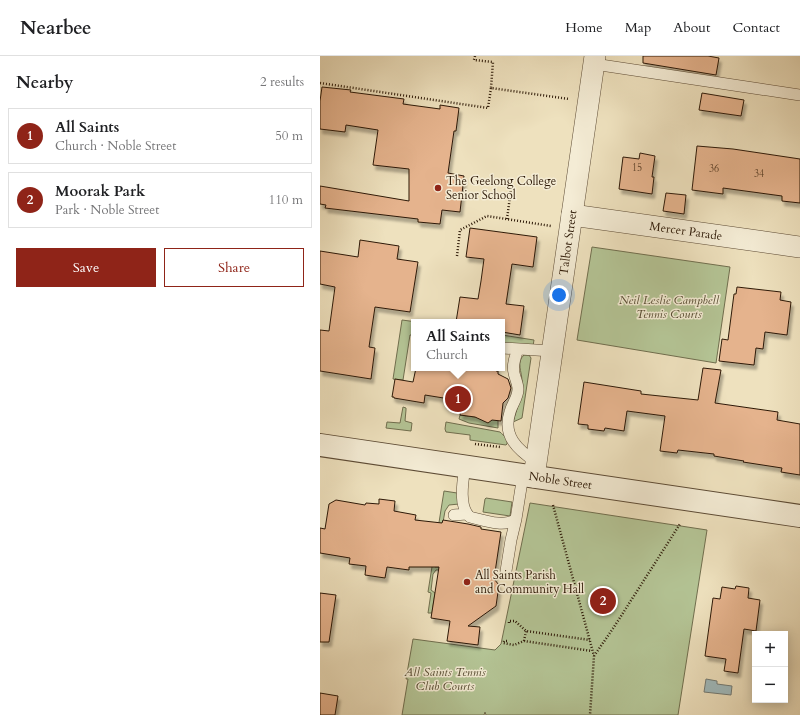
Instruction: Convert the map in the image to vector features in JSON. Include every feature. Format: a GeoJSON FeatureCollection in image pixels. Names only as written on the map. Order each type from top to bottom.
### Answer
{"type":"FeatureCollection","features":[{"type":"Feature","properties":{"kind":"street","name":"Talbot Street"},"geometry":{"type":"LineString","coordinates":[[531,471],[552,351],[594,60]]}},
{"type":"Feature","properties":{"kind":"street","name":"Mercer Parade"},"geometry":{"type":"LineString","coordinates":[[572,215],[800,247]]}},
{"type":"Feature","properties":{"kind":"street","name":"Noble Street"},"geometry":{"type":"LineString","coordinates":[[320,444],[465,466],[531,471],[800,516]]}},
{"type":"Feature","properties":{"kind":"lane"},"geometry":{"type":"LineString","coordinates":[[594,60],[800,95]]}},
{"type":"Feature","properties":{"kind":"lane"},"geometry":{"type":"LineString","coordinates":[[505,348],[552,351]]}},
{"type":"Feature","properties":{"kind":"lane"},"geometry":{"type":"LineString","coordinates":[[506,571],[516,519],[531,471],[522,453],[510,437],[508,427],[510,412],[516,401],[518,388],[514,372],[514,359],[518,349]]}},
{"type":"Feature","properties":{"kind":"lane"},"geometry":{"type":"LineString","coordinates":[[465,466],[462,497],[466,514]]}},
{"type":"Feature","properties":{"kind":"lane"},"geometry":{"type":"LineString","coordinates":[[454,515],[466,514],[470,517],[504,524],[512,523],[516,519]]}},
{"type":"Feature","properties":{"kind":"path"},"geometry":{"type":"LineString","coordinates":[[320,83],[488,108],[493,62],[474,60],[475,56]]}},
{"type":"Feature","properties":{"kind":"path"},"geometry":{"type":"LineString","coordinates":[[491,88],[574,100]]}},
{"type":"Feature","properties":{"kind":"path"},"geometry":{"type":"LineString","coordinates":[[507,219],[511,189]]}},
{"type":"Feature","properties":{"kind":"path"},"geometry":{"type":"LineString","coordinates":[[456,256],[460,230],[487,216],[554,226]]}},
{"type":"Feature","properties":{"kind":"path"},"geometry":{"type":"LineString","coordinates":[[553,505],[594,656],[590,715]]}},
{"type":"Feature","properties":{"kind":"path"},"geometry":{"type":"LineString","coordinates":[[594,656],[680,524]]}},
{"type":"Feature","properties":{"kind":"path"},"geometry":{"type":"LineString","coordinates":[[509,623],[509,620],[515,621],[526,630],[590,640]]}},
{"type":"Feature","properties":{"kind":"path"},"geometry":{"type":"LineString","coordinates":[[524,641],[526,630]]}},
{"type":"Feature","properties":{"kind":"path"},"geometry":{"type":"LineString","coordinates":[[507,641],[504,641],[504,643],[514,645],[524,641],[592,651]]}},
{"type":"Feature","properties":{"kind":"green space","name":"Neil Leslie Campbell Tennis Courts"},"geometry":{"type":"Polygon","coordinates":[[[592,247],[730,267],[716,363],[577,340],[592,247]]]}},
{"type":"Feature","properties":{"kind":"green space"},"geometry":{"type":"Polygon","coordinates":[[[402,320],[411,321],[411,335],[403,380],[393,379],[402,320]]]}},
{"type":"Feature","properties":{"kind":"green space"},"geometry":{"type":"Polygon","coordinates":[[[505,335],[534,340],[533,346],[505,343],[505,335]]]}},
{"type":"Feature","properties":{"kind":"green space"},"geometry":{"type":"Polygon","coordinates":[[[524,355],[529,355],[531,358],[522,418],[513,422],[521,391],[522,381],[520,361],[524,355]]]}},
{"type":"Feature","properties":{"kind":"green space"},"geometry":{"type":"Polygon","coordinates":[[[403,407],[406,408],[405,421],[412,423],[411,431],[386,428],[387,422],[400,423],[403,407]]]}},
{"type":"Feature","properties":{"kind":"green space"},"geometry":{"type":"Polygon","coordinates":[[[460,415],[498,420],[498,428],[469,423],[459,419],[460,415]]]}},
{"type":"Feature","properties":{"kind":"green space"},"geometry":{"type":"Polygon","coordinates":[[[446,422],[500,432],[506,439],[507,444],[470,440],[470,435],[446,432],[446,422]]]}},
{"type":"Feature","properties":{"kind":"green space"},"geometry":{"type":"Polygon","coordinates":[[[444,491],[457,493],[459,504],[449,505],[445,511],[435,567],[439,567],[439,570],[436,570],[433,574],[431,590],[435,593],[432,613],[428,613],[431,593],[428,592],[444,491]]]}},
{"type":"Feature","properties":{"kind":"green space"},"geometry":{"type":"Polygon","coordinates":[[[486,498],[512,502],[510,516],[483,512],[486,498]]]}},
{"type":"Feature","properties":{"kind":"green space","name":"All Saints Tennis Club Courts"},"geometry":{"type":"Polygon","coordinates":[[[530,503],[707,530],[678,715],[486,715],[485,712],[484,715],[402,715],[413,639],[495,650],[501,644],[530,503]]]}},
{"type":"Feature","properties":{"kind":"water"},"geometry":{"type":"Polygon","coordinates":[[[706,679],[717,681],[717,684],[732,686],[731,695],[704,692],[706,679]]]}},
{"type":"Feature","properties":{"kind":"building"},"geometry":{"type":"Polygon","coordinates":[[[643,56],[708,56],[719,58],[716,75],[643,63],[643,56]]]}},
{"type":"Feature","properties":{"kind":"building"},"geometry":{"type":"Polygon","coordinates":[[[322,87],[351,90],[350,92],[404,99],[403,104],[440,109],[440,105],[459,108],[448,173],[464,176],[460,212],[442,210],[440,224],[418,222],[418,219],[325,208],[326,205],[320,204],[320,186],[409,201],[409,169],[373,165],[378,130],[346,125],[345,132],[320,129],[320,101],[322,87]]]}},
{"type":"Feature","properties":{"kind":"building"},"geometry":{"type":"Polygon","coordinates":[[[702,93],[744,100],[741,116],[699,110],[702,93]]]}},
{"type":"Feature","properties":{"kind":"building"},"geometry":{"type":"Polygon","coordinates":[[[697,146],[733,149],[800,159],[800,203],[782,201],[782,196],[723,188],[723,194],[692,190],[697,146]]]}},
{"type":"Feature","properties":{"kind":"building"},"geometry":{"type":"Polygon","coordinates":[[[640,153],[655,156],[652,177],[654,177],[652,194],[619,189],[623,157],[639,159],[640,153]]]}},
{"type":"Feature","properties":{"kind":"building"},"geometry":{"type":"Polygon","coordinates":[[[666,193],[686,195],[684,214],[663,211],[666,193]]]}},
{"type":"Feature","properties":{"kind":"building"},"geometry":{"type":"Polygon","coordinates":[[[470,228],[537,237],[533,267],[512,264],[506,304],[524,306],[520,335],[505,332],[505,319],[456,319],[460,297],[478,299],[481,281],[484,259],[466,257],[470,228]]]}},
{"type":"Feature","properties":{"kind":"building"},"geometry":{"type":"Polygon","coordinates":[[[360,240],[399,246],[397,259],[418,262],[410,312],[375,307],[369,347],[375,348],[371,379],[320,371],[320,330],[329,331],[335,287],[320,284],[320,251],[358,257],[360,240]]]}},
{"type":"Feature","properties":{"kind":"building"},"geometry":{"type":"Polygon","coordinates":[[[737,287],[781,292],[780,300],[791,302],[787,335],[765,332],[763,349],[756,348],[754,365],[719,361],[722,339],[728,340],[734,294],[736,294],[737,287]]]}},
{"type":"Feature","properties":{"kind":"building"},"geometry":{"type":"Polygon","coordinates":[[[703,368],[721,370],[715,403],[778,412],[777,420],[800,424],[800,475],[781,472],[782,468],[743,462],[744,461],[714,456],[714,454],[678,450],[677,453],[660,451],[665,416],[627,411],[624,431],[605,428],[604,431],[588,429],[588,425],[578,424],[584,382],[641,391],[641,394],[698,400],[703,368]]]}},
{"type":"Feature","properties":{"kind":"building"},"geometry":{"type":"Polygon","coordinates":[[[415,371],[498,371],[498,374],[508,379],[511,388],[508,398],[503,403],[501,421],[492,420],[488,423],[475,417],[460,415],[462,401],[425,395],[424,403],[392,397],[395,379],[413,382],[415,371]]]}},
{"type":"Feature","properties":{"kind":"building"},"geometry":{"type":"Polygon","coordinates":[[[379,499],[395,501],[394,511],[416,515],[415,520],[442,523],[443,520],[501,532],[494,579],[499,585],[496,606],[468,626],[480,627],[478,645],[447,641],[450,621],[431,618],[439,567],[409,567],[409,570],[387,567],[385,578],[365,575],[366,566],[349,564],[350,558],[320,553],[320,528],[325,529],[329,504],[336,500],[365,505],[366,503],[379,504],[379,499]]]}},
{"type":"Feature","properties":{"kind":"building"},"geometry":{"type":"Polygon","coordinates":[[[736,586],[749,588],[748,598],[760,600],[756,631],[744,629],[738,673],[724,671],[726,659],[705,656],[713,598],[720,599],[722,587],[735,589],[736,586]]]}},
{"type":"Feature","properties":{"kind":"building"},"geometry":{"type":"Polygon","coordinates":[[[320,593],[336,595],[329,642],[320,642],[320,593]]]}},
{"type":"Feature","properties":{"kind":"building"},"geometry":{"type":"Polygon","coordinates":[[[320,693],[338,696],[335,715],[320,715],[320,693]]]}},
{"type":"Feature","properties":{"kind":"place","name":"The Geelong College Senior School"},"geometry":{"type":"Point","coordinates":[438,188]}},
{"type":"Feature","properties":{"kind":"place","name":"All Saints"},"geometry":{"type":"Point","coordinates":[458,399]}},
{"type":"Feature","properties":{"kind":"place","name":"All Saints Parish and Community Hall"},"geometry":{"type":"Point","coordinates":[467,582]}},
{"type":"Feature","properties":{"kind":"place","name":"Moorak Park"},"geometry":{"type":"Point","coordinates":[603,601]}}]}
